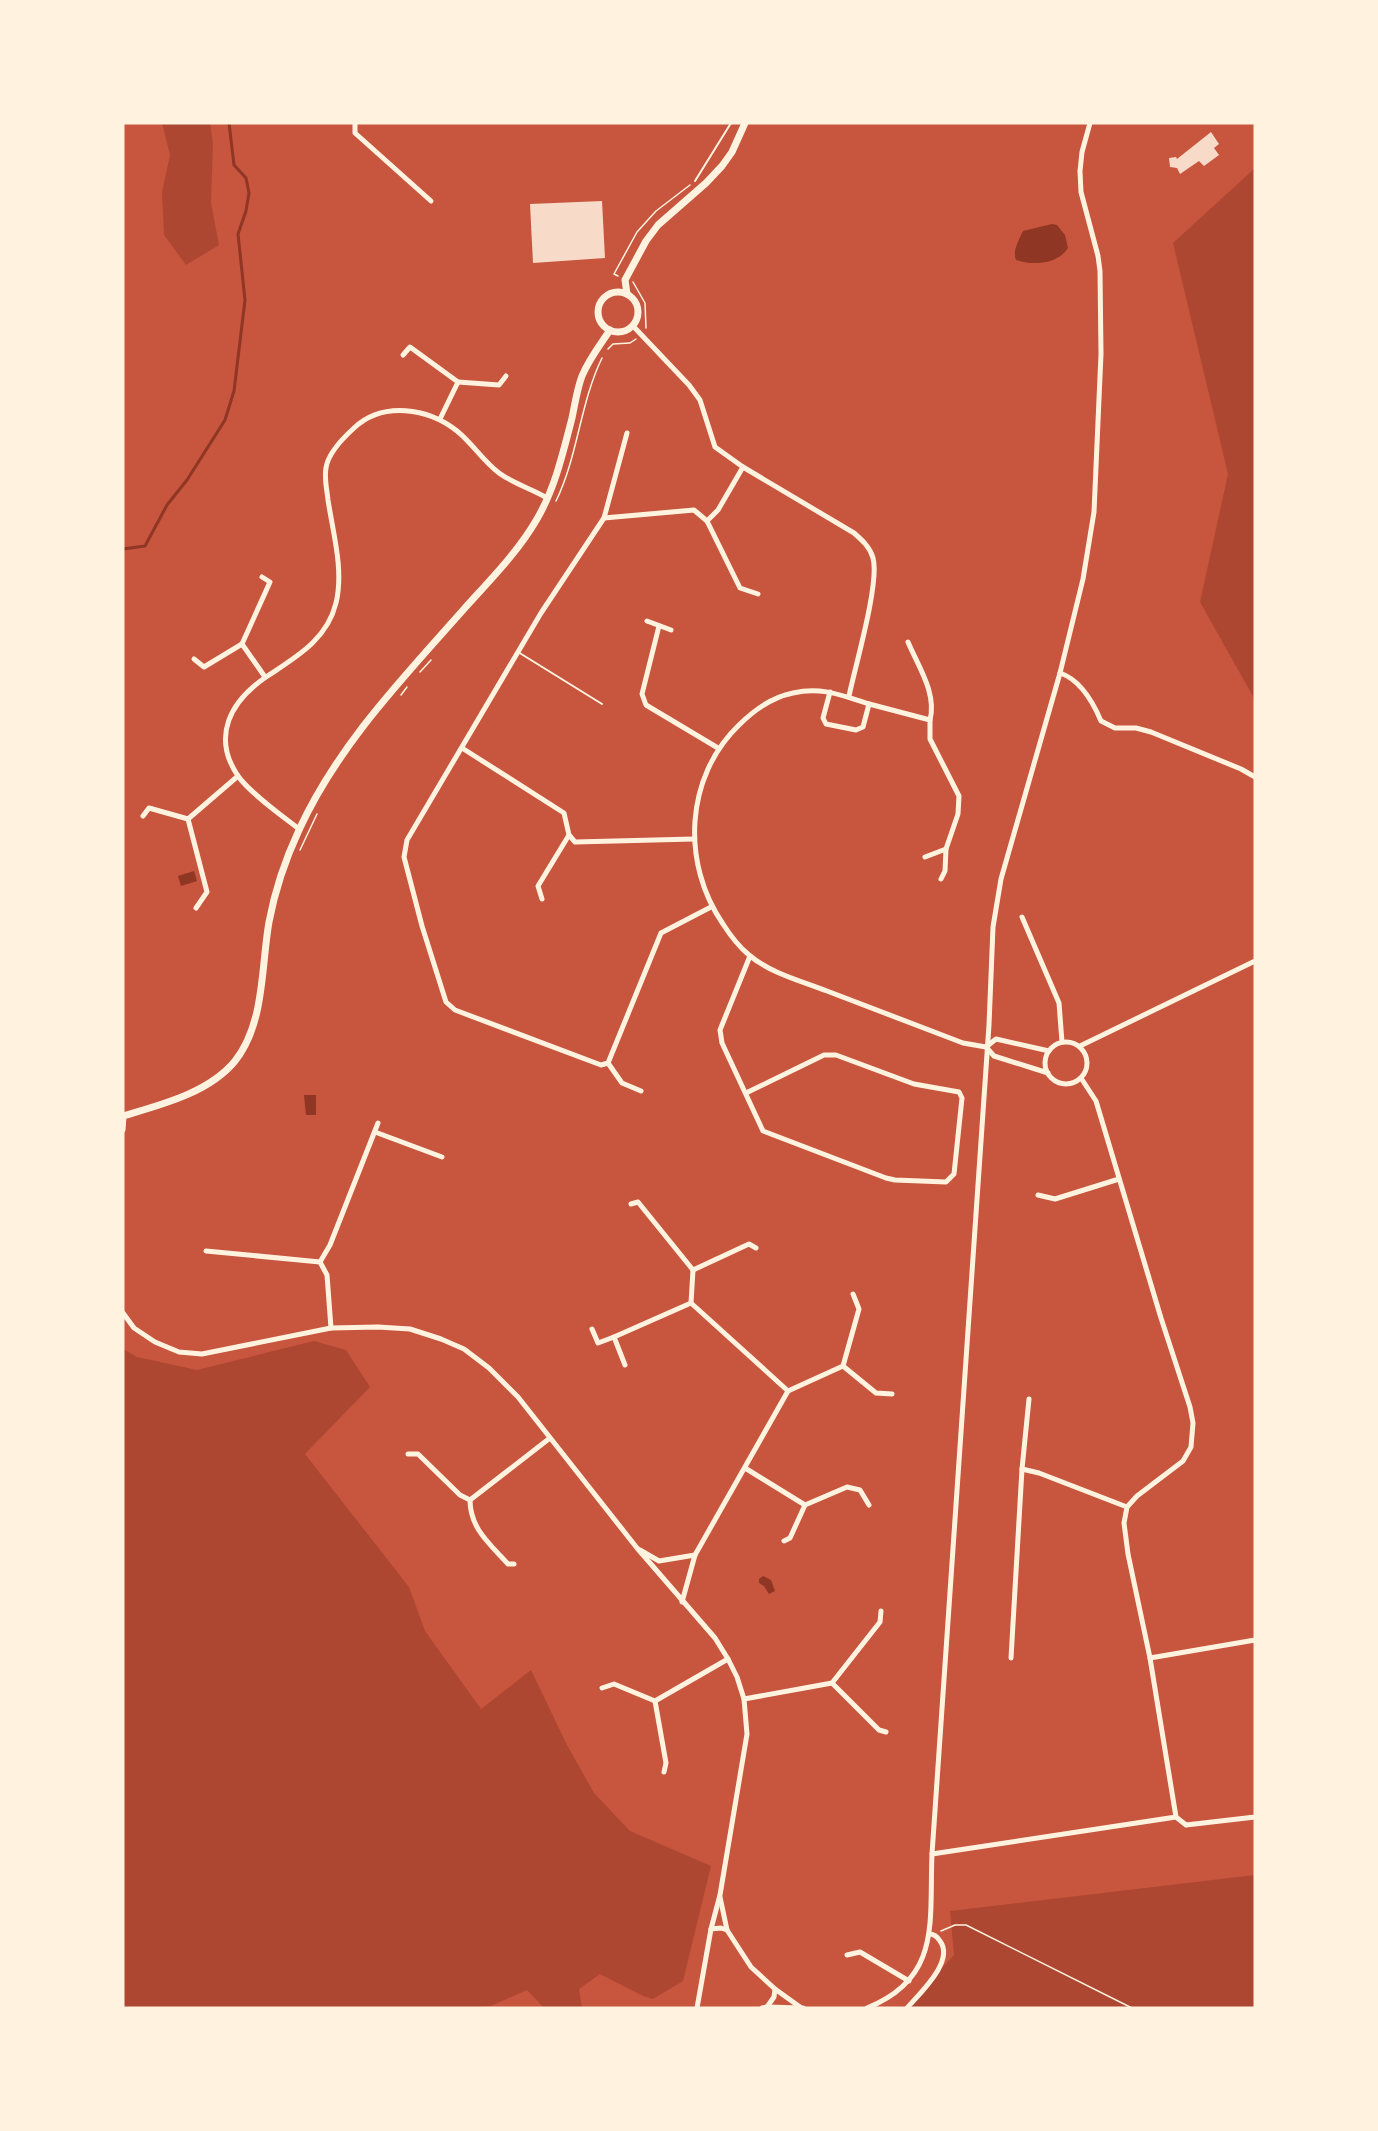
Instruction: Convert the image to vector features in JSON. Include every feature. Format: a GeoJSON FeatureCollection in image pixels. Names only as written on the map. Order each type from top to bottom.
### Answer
{"type":"FeatureCollection","features":[{"type":"Feature","properties":{"kind":"street"},"geometry":{"type":"LineString","coordinates":[[355,123],[355,134],[431,201]]}},
{"type":"Feature","properties":{"kind":"street"},"geometry":{"type":"LineString","coordinates":[[627,294],[625,280],[646,241],[658,225],[722,166],[732,152],[745,123]]}},
{"type":"Feature","properties":{"kind":"street"},"geometry":{"type":"LineString","coordinates":[[867,2008],[889,1998],[909,1981],[923,1962],[928,1943],[993,927],[1001,879],[1060,673],[1083,579],[1094,512],[1101,354],[1100,271],[1081,192],[1080,171],[1082,152],[1090,123]]}},
{"type":"Feature","properties":{"kind":"street"},"geometry":{"type":"LineString","coordinates":[[621,292],[627,294],[636,302],[638,308],[633,326],[622,332],[605,327],[599,318],[599,306],[602,299],[610,294],[621,292]]}},
{"type":"Feature","properties":{"kind":"street"},"geometry":{"type":"LineString","coordinates":[[633,326],[689,385],[700,400],[715,447],[743,467],[854,532],[867,545],[874,560],[874,584],[849,696]]}},
{"type":"Feature","properties":{"kind":"street"},"geometry":{"type":"LineString","coordinates":[[123,1130],[123,1116],[169,1102],[207,1083],[233,1063],[242,1050],[256,1015],[269,920],[278,886],[299,829],[321,788],[360,730],[511,556],[537,519],[562,458],[582,377],[594,352],[610,330]]}},
{"type":"Feature","properties":{"kind":"street"},"geometry":{"type":"LineString","coordinates":[[403,355],[410,347],[458,382],[500,386],[506,376]]}},
{"type":"Feature","properties":{"kind":"street"},"geometry":{"type":"LineString","coordinates":[[440,419],[458,382]]}},
{"type":"Feature","properties":{"kind":"street"},"geometry":{"type":"LineString","coordinates":[[299,829],[272,808],[238,776],[225,748],[225,729],[233,709],[247,693],[265,677],[306,650],[331,620],[338,583],[326,467],[334,449],[363,419],[381,413],[403,410],[440,419],[459,433],[500,474],[547,498]]}},
{"type":"Feature","properties":{"kind":"street"},"geometry":{"type":"LineString","coordinates":[[608,1063],[601,1065],[455,1010],[446,1002],[422,926],[404,857],[407,840],[518,652],[604,518],[627,433]]}},
{"type":"Feature","properties":{"kind":"street"},"geometry":{"type":"LineString","coordinates":[[707,521],[718,510],[743,467]]}},
{"type":"Feature","properties":{"kind":"street"},"geometry":{"type":"LineString","coordinates":[[604,518],[694,510],[707,521],[741,588],[758,594]]}},
{"type":"Feature","properties":{"kind":"street"},"geometry":{"type":"LineString","coordinates":[[194,659],[204,667],[242,644],[270,582],[262,577]]}},
{"type":"Feature","properties":{"kind":"street"},"geometry":{"type":"LineString","coordinates":[[647,621],[671,630]]}},
{"type":"Feature","properties":{"kind":"street"},"geometry":{"type":"LineString","coordinates":[[659,626],[642,694],[646,705],[718,748]]}},
{"type":"Feature","properties":{"kind":"street"},"geometry":{"type":"LineString","coordinates":[[908,642],[932,698],[930,739],[959,796],[958,814],[946,849],[945,871],[941,879]]}},
{"type":"Feature","properties":{"kind":"street"},"geometry":{"type":"LineString","coordinates":[[242,644],[265,677]]}},
{"type":"Feature","properties":{"kind":"street"},"geometry":{"type":"LineString","coordinates":[[1060,673],[1071,676],[1080,686],[1095,707],[1101,721],[1115,728],[1136,728],[1152,732],[1255,777]]}},
{"type":"Feature","properties":{"kind":"street"},"geometry":{"type":"LineString","coordinates":[[930,720],[869,704],[849,696],[806,690],[790,693],[761,706],[718,748],[705,778],[697,803],[694,839],[699,874],[711,907],[733,938],[750,956],[783,974],[963,1043],[986,1047],[994,1056],[1048,1073],[1057,1082],[1063,1084],[1076,1082],[1085,1073],[1088,1061],[1086,1055],[1080,1046],[1062,1042],[1049,1051],[1045,1062],[1048,1073]]}},
{"type":"Feature","properties":{"kind":"street"},"geometry":{"type":"LineString","coordinates":[[830,692],[823,718],[826,724],[856,730],[863,727],[869,704]]}},
{"type":"Feature","properties":{"kind":"street"},"geometry":{"type":"LineString","coordinates":[[462,748],[564,813],[569,835],[575,842],[694,839]]}},
{"type":"Feature","properties":{"kind":"street"},"geometry":{"type":"LineString","coordinates":[[188,819],[238,776]]}},
{"type":"Feature","properties":{"kind":"street"},"geometry":{"type":"LineString","coordinates":[[143,816],[149,808],[188,819]]}},
{"type":"Feature","properties":{"kind":"street"},"geometry":{"type":"LineString","coordinates":[[188,819],[207,892],[196,908]]}},
{"type":"Feature","properties":{"kind":"street"},"geometry":{"type":"LineString","coordinates":[[542,899],[538,886],[569,835]]}},
{"type":"Feature","properties":{"kind":"street"},"geometry":{"type":"LineString","coordinates":[[925,857],[946,849]]}},
{"type":"Feature","properties":{"kind":"street"},"geometry":{"type":"LineString","coordinates":[[608,1063],[661,933],[711,907]]}},
{"type":"Feature","properties":{"kind":"street"},"geometry":{"type":"LineString","coordinates":[[1022,917],[1059,1003],[1062,1042]]}},
{"type":"Feature","properties":{"kind":"street"},"geometry":{"type":"LineString","coordinates":[[746,1093],[824,1055],[836,1055],[914,1084],[959,1092],[962,1098],[954,1174],[946,1182],[886,1178],[763,1131],[722,1042],[720,1030],[750,956]]}},
{"type":"Feature","properties":{"kind":"street"},"geometry":{"type":"LineString","coordinates":[[1080,1046],[1255,961]]}},
{"type":"Feature","properties":{"kind":"street"},"geometry":{"type":"LineString","coordinates":[[986,1047],[996,1039],[1049,1051]]}},
{"type":"Feature","properties":{"kind":"street"},"geometry":{"type":"LineString","coordinates":[[608,1063],[622,1083],[641,1090]]}},
{"type":"Feature","properties":{"kind":"street"},"geometry":{"type":"LineString","coordinates":[[1081,1078],[1096,1101],[1193,1423],[1191,1447],[1184,1461],[1137,1496],[1127,1507],[1124,1523],[1124,1534],[1150,1658],[1176,1817],[1186,1825],[1255,1817]]}},
{"type":"Feature","properties":{"kind":"street"},"geometry":{"type":"LineString","coordinates":[[320,1262],[330,1245],[378,1123]]}},
{"type":"Feature","properties":{"kind":"street"},"geometry":{"type":"LineString","coordinates":[[375,1132],[442,1157]]}},
{"type":"Feature","properties":{"kind":"street"},"geometry":{"type":"LineString","coordinates":[[1038,1195],[1055,1199],[1119,1179]]}},
{"type":"Feature","properties":{"kind":"street"},"geometry":{"type":"LineString","coordinates":[[631,1204],[638,1202],[693,1270],[691,1303]]}},
{"type":"Feature","properties":{"kind":"street"},"geometry":{"type":"LineString","coordinates":[[693,1270],[749,1244],[756,1248]]}},
{"type":"Feature","properties":{"kind":"street"},"geometry":{"type":"LineString","coordinates":[[206,1251],[320,1262]]}},
{"type":"Feature","properties":{"kind":"street"},"geometry":{"type":"LineString","coordinates":[[320,1262],[327,1275],[331,1328]]}},
{"type":"Feature","properties":{"kind":"street"},"geometry":{"type":"LineString","coordinates":[[682,1602],[695,1555],[788,1391],[843,1366],[860,1309],[854,1294]]}},
{"type":"Feature","properties":{"kind":"street"},"geometry":{"type":"LineString","coordinates":[[592,1329],[598,1343],[691,1303]]}},
{"type":"Feature","properties":{"kind":"street"},"geometry":{"type":"LineString","coordinates":[[691,1303],[788,1391]]}},
{"type":"Feature","properties":{"kind":"street"},"geometry":{"type":"LineString","coordinates":[[123,1313],[134,1328],[154,1342],[179,1352],[202,1354],[331,1328],[410,1329],[464,1349],[489,1368],[518,1397],[637,1548],[715,1638],[737,1677],[744,1699],[747,1734],[720,1895],[711,1929],[697,2008]]}},
{"type":"Feature","properties":{"kind":"street"},"geometry":{"type":"LineString","coordinates":[[614,1337],[625,1365]]}},
{"type":"Feature","properties":{"kind":"street"},"geometry":{"type":"LineString","coordinates":[[843,1366],[876,1393],[892,1394]]}},
{"type":"Feature","properties":{"kind":"street"},"geometry":{"type":"LineString","coordinates":[[1011,1658],[1022,1469],[1029,1399]]}},
{"type":"Feature","properties":{"kind":"street"},"geometry":{"type":"LineString","coordinates":[[470,1500],[550,1438]]}},
{"type":"Feature","properties":{"kind":"street"},"geometry":{"type":"LineString","coordinates":[[408,1455],[418,1454],[460,1495],[470,1500]]}},
{"type":"Feature","properties":{"kind":"street"},"geometry":{"type":"LineString","coordinates":[[745,1468],[805,1505]]}},
{"type":"Feature","properties":{"kind":"street"},"geometry":{"type":"LineString","coordinates":[[1022,1469],[1039,1473],[1127,1507]]}},
{"type":"Feature","properties":{"kind":"street"},"geometry":{"type":"LineString","coordinates":[[784,1541],[790,1538],[805,1505],[847,1487],[860,1490],[869,1504]]}},
{"type":"Feature","properties":{"kind":"street"},"geometry":{"type":"LineString","coordinates":[[470,1500],[470,1514],[477,1530],[508,1564],[514,1564]]}},
{"type":"Feature","properties":{"kind":"street"},"geometry":{"type":"LineString","coordinates":[[637,1548],[659,1561],[695,1555]]}},
{"type":"Feature","properties":{"kind":"street"},"geometry":{"type":"LineString","coordinates":[[744,1699],[832,1683],[880,1622],[881,1611]]}},
{"type":"Feature","properties":{"kind":"street"},"geometry":{"type":"LineString","coordinates":[[1150,1658],[1255,1640]]}},
{"type":"Feature","properties":{"kind":"street"},"geometry":{"type":"LineString","coordinates":[[655,1701],[728,1659]]}},
{"type":"Feature","properties":{"kind":"street"},"geometry":{"type":"LineString","coordinates":[[832,1683],[879,1730],[886,1732]]}},
{"type":"Feature","properties":{"kind":"street"},"geometry":{"type":"LineString","coordinates":[[602,1688],[614,1684],[655,1701]]}},
{"type":"Feature","properties":{"kind":"street"},"geometry":{"type":"LineString","coordinates":[[655,1701],[666,1763],[664,1772]]}},
{"type":"Feature","properties":{"kind":"street"},"geometry":{"type":"LineString","coordinates":[[932,1854],[1176,1817]]}},
{"type":"Feature","properties":{"kind":"street"},"geometry":{"type":"LineString","coordinates":[[720,1895],[727,1930],[751,1967],[775,1989],[802,2008]]}},
{"type":"Feature","properties":{"kind":"street"},"geometry":{"type":"LineString","coordinates":[[711,1929],[727,1930]]}},
{"type":"Feature","properties":{"kind":"street"},"geometry":{"type":"LineString","coordinates":[[907,2008],[941,1965],[945,1953],[944,1947],[936,1936],[928,1934]]}},
{"type":"Feature","properties":{"kind":"street"},"geometry":{"type":"LineString","coordinates":[[847,1955],[860,1952],[909,1981]]}},
{"type":"Feature","properties":{"kind":"street"},"geometry":{"type":"LineString","coordinates":[[765,2008],[774,1997],[775,1989]]}},
{"type":"Feature","properties":{"kind":"street"},"geometry":{"type":"LineString","coordinates":[[765,2008],[802,2008]]}},
{"type":"Feature","properties":{"kind":"lane"},"geometry":{"type":"LineString","coordinates":[[695,182],[731,123]]}},
{"type":"Feature","properties":{"kind":"lane"},"geometry":{"type":"LineString","coordinates":[[518,652],[602,704]]}},
{"type":"Feature","properties":{"kind":"path"},"geometry":{"type":"LineString","coordinates":[[633,281],[645,303],[647,331]]}},
{"type":"Feature","properties":{"kind":"path"},"geometry":{"type":"LineString","coordinates":[[554,505],[571,464],[593,376],[604,353],[613,344],[633,342]]}},
{"type":"Feature","properties":{"kind":"path"},"geometry":{"type":"LineString","coordinates":[[415,678],[430,661]]}},
{"type":"Feature","properties":{"kind":"path"},"geometry":{"type":"LineString","coordinates":[[399,696],[407,687]]}},
{"type":"Feature","properties":{"kind":"path"},"geometry":{"type":"LineString","coordinates":[[299,853],[317,814]]}},
{"type":"Feature","properties":{"kind":"path"},"geometry":{"type":"LineString","coordinates":[[936,1936],[945,1928],[966,1925],[1132,2008]]}},
{"type":"Feature","properties":{"kind":"shaded area"},"geometry":{"type":"Polygon","coordinates":[[[162,123],[210,123],[213,144],[211,203],[219,245],[186,265],[164,235],[162,192],[170,155],[162,123]]]}},
{"type":"Feature","properties":{"kind":"shaded area"},"geometry":{"type":"Polygon","coordinates":[[[1255,168],[1255,700],[1200,602],[1228,474],[1173,243],[1255,168]]]}},
{"type":"Feature","properties":{"kind":"shaded area"},"geometry":{"type":"Polygon","coordinates":[[[1052,224],[1057,225],[1065,235],[1068,248],[1064,253],[1045,262],[1030,263],[1016,260],[1015,249],[1023,231],[1052,224]]]}},
{"type":"Feature","properties":{"kind":"shaded area"},"geometry":{"type":"Polygon","coordinates":[[[194,871],[197,881],[181,886],[178,876],[194,871]]]}},
{"type":"Feature","properties":{"kind":"shaded area"},"geometry":{"type":"Polygon","coordinates":[[[304,1095],[316,1095],[316,1115],[306,1115],[304,1095]]]}},
{"type":"Feature","properties":{"kind":"shaded area"},"geometry":{"type":"Polygon","coordinates":[[[314,1341],[346,1350],[370,1387],[305,1454],[409,1587],[425,1631],[481,1709],[531,1670],[567,1745],[594,1793],[630,1831],[711,1866],[683,1981],[653,1999],[600,1974],[579,1989],[582,2008],[544,2008],[527,1990],[491,2006],[470,2008],[123,2008],[123,1349],[137,1357],[197,1370],[314,1341]]]}},
{"type":"Feature","properties":{"kind":"shaded area"},"geometry":{"type":"Polygon","coordinates":[[[763,1576],[771,1580],[775,1591],[769,1594],[759,1583],[759,1579],[763,1576]]]}},
{"type":"Feature","properties":{"kind":"shaded area"},"geometry":{"type":"Polygon","coordinates":[[[1255,1875],[1255,2008],[904,2008],[954,1955],[950,1911],[1255,1875]]]}},
{"type":"Feature","properties":{"kind":"building"},"geometry":{"type":"Polygon","coordinates":[[[1211,132],[1219,144],[1214,148],[1219,155],[1204,166],[1199,161],[1180,174],[1177,168],[1170,167],[1169,158],[1176,157],[1177,159],[1211,132]]]}},
{"type":"Feature","properties":{"kind":"building"},"geometry":{"type":"Polygon","coordinates":[[[602,201],[605,258],[533,263],[530,204],[602,201]]]}},
{"type":"Feature","properties":{"kind":"waterway"},"geometry":{"type":"LineString","coordinates":[[123,549],[145,546],[167,505],[187,480],[225,420],[234,391],[245,300],[238,234],[249,193],[246,178],[234,165],[229,123]]}}]}
